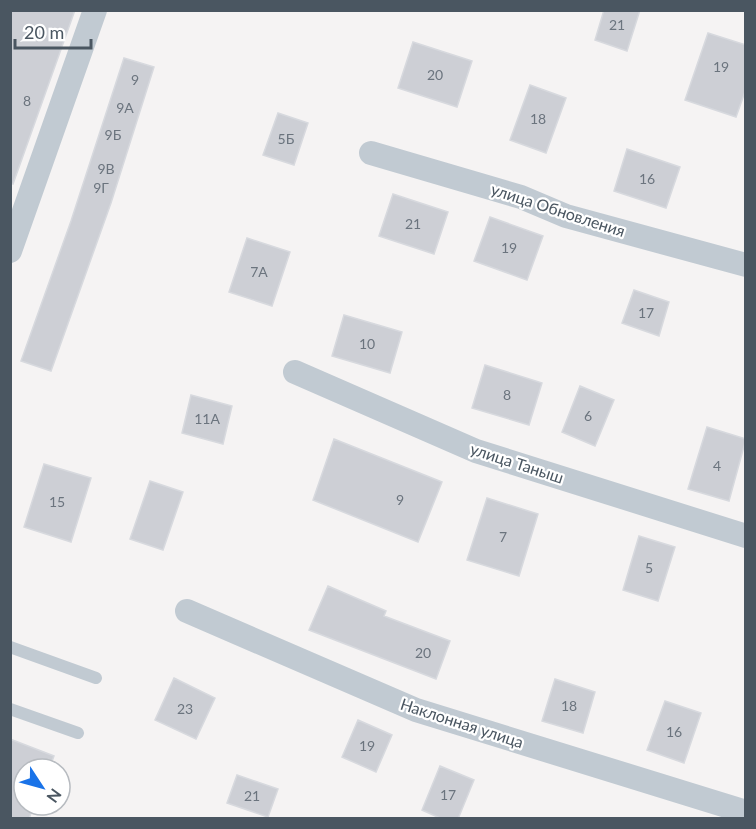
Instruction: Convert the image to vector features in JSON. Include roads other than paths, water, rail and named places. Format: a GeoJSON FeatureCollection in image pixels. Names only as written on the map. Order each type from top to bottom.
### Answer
{"type":"FeatureCollection","features":[{"type":"Feature","properties":{"kind":"street"},"geometry":{"type":"LineString","coordinates":[[10,251],[95,10]]}},
{"type":"Feature","properties":{"kind":"street","name":"улица Обновления"},"geometry":{"type":"LineString","coordinates":[[371,153],[521,197],[566,216],[746,265]]}},
{"type":"Feature","properties":{"kind":"street","name":"улица Таныш"},"geometry":{"type":"LineString","coordinates":[[295,372],[476,451],[746,536]]}},
{"type":"Feature","properties":{"kind":"street","name":"Наклонная улица"},"geometry":{"type":"LineString","coordinates":[[187,611],[416,710],[746,812]]}},
{"type":"Feature","properties":{"kind":"lane"},"geometry":{"type":"LineString","coordinates":[[10,647],[96,678]]}},
{"type":"Feature","properties":{"kind":"lane"},"geometry":{"type":"LineString","coordinates":[[10,709],[78,733]]}}]}
